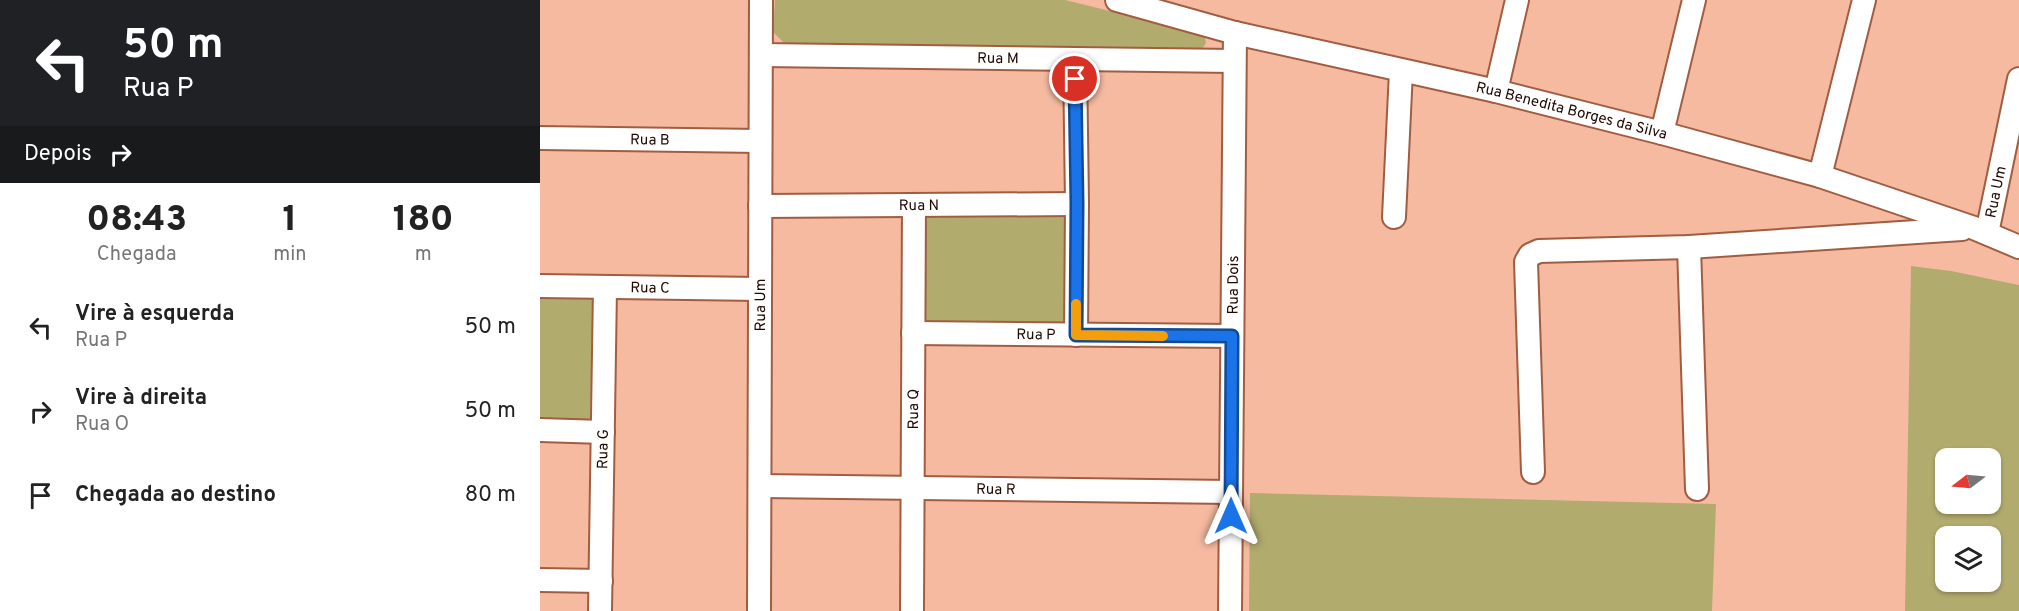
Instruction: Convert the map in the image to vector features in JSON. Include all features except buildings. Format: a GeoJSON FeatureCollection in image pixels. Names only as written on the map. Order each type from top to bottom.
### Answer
{"type":"FeatureCollection","features":[{"type":"Feature","properties":{"kind":"street","name":"Rua Um"},"geometry":{"type":"LineString","coordinates":[[759,611],[761,0]]}},
{"type":"Feature","properties":{"kind":"street","name":"Rua Benedita Borges da Silva"},"geometry":{"type":"LineString","coordinates":[[1117,0],[1234,33],[1496,91],[1820,176],[1980,231],[2019,247]]}},
{"type":"Feature","properties":{"kind":"street"},"geometry":{"type":"LineString","coordinates":[[1496,91],[1517,0]]}},
{"type":"Feature","properties":{"kind":"street"},"geometry":{"type":"LineString","coordinates":[[1662,133],[1695,0]]}},
{"type":"Feature","properties":{"kind":"street"},"geometry":{"type":"LineString","coordinates":[[1820,176],[1864,0]]}},
{"type":"Feature","properties":{"kind":"street","name":"Rua Dois"},"geometry":{"type":"LineString","coordinates":[[1230,611],[1234,33]]}},
{"type":"Feature","properties":{"kind":"street","name":"Rua M"},"geometry":{"type":"LineString","coordinates":[[760,55],[1234,61]]}},
{"type":"Feature","properties":{"kind":"street"},"geometry":{"type":"LineString","coordinates":[[1075,59],[1076,335]]}},
{"type":"Feature","properties":{"kind":"street"},"geometry":{"type":"LineString","coordinates":[[1394,217],[1401,71]]}},
{"type":"Feature","properties":{"kind":"street","name":"Rua Um"},"geometry":{"type":"LineString","coordinates":[[1980,231],[2019,79]]}},
{"type":"Feature","properties":{"kind":"street","name":"Rua B"},"geometry":{"type":"LineString","coordinates":[[540,138],[760,141]]}},
{"type":"Feature","properties":{"kind":"street","name":"Rua N"},"geometry":{"type":"LineString","coordinates":[[760,206],[1077,204]]}},
{"type":"Feature","properties":{"kind":"street","name":"Rua Q"},"geometry":{"type":"LineString","coordinates":[[912,611],[914,205]]}},
{"type":"Feature","properties":{"kind":"street"},"geometry":{"type":"LineString","coordinates":[[1533,472],[1526,262],[1530,255],[1539,251],[1689,247],[1980,231]]}},
{"type":"Feature","properties":{"kind":"street"},"geometry":{"type":"LineString","coordinates":[[1689,247],[1697,489]]}},
{"type":"Feature","properties":{"kind":"street","name":"Rua C"},"geometry":{"type":"LineString","coordinates":[[540,286],[760,289]]}},
{"type":"Feature","properties":{"kind":"street","name":"Rua G"},"geometry":{"type":"LineString","coordinates":[[600,611],[605,287]]}},
{"type":"Feature","properties":{"kind":"street","name":"Rua P"},"geometry":{"type":"LineString","coordinates":[[913,333],[1232,336]]}},
{"type":"Feature","properties":{"kind":"street"},"geometry":{"type":"LineString","coordinates":[[540,430],[603,432]]}},
{"type":"Feature","properties":{"kind":"street","name":"Rua R"},"geometry":{"type":"LineString","coordinates":[[760,486],[1231,492]]}},
{"type":"Feature","properties":{"kind":"street"},"geometry":{"type":"LineString","coordinates":[[540,580],[601,580]]}},
{"type":"Feature","properties":{"kind":"shaded area"},"geometry":{"type":"Polygon","coordinates":[[[775,0],[1065,0],[1204,34],[1206,43],[1202,49],[1036,51],[784,43],[773,32],[775,0]]]}},
{"type":"Feature","properties":{"kind":"shaded area"},"geometry":{"type":"Polygon","coordinates":[[[1067,214],[1070,326],[929,328],[924,321],[924,215],[1067,214]]]}},
{"type":"Feature","properties":{"kind":"shaded area"},"geometry":{"type":"Polygon","coordinates":[[[1911,266],[1951,271],[2019,285],[2019,611],[1905,611],[1911,266]]]}},
{"type":"Feature","properties":{"kind":"shaded area"},"geometry":{"type":"Polygon","coordinates":[[[540,297],[593,298],[590,426],[540,424],[540,297]]]}},
{"type":"Feature","properties":{"kind":"shaded area"},"geometry":{"type":"Polygon","coordinates":[[[1250,493],[1716,504],[1712,611],[1249,611],[1250,493]]]}},
{"type":"Feature","properties":{"kind":"slow traffic"},"geometry":{"type":"LineString","coordinates":[[1076,304],[1076,335],[1163,336]]}},
{"type":"Feature","properties":{"kind":"route"},"geometry":{"type":"LineString","coordinates":[[1075,79],[1076,335],[1232,336],[1231,516]]}}]}
